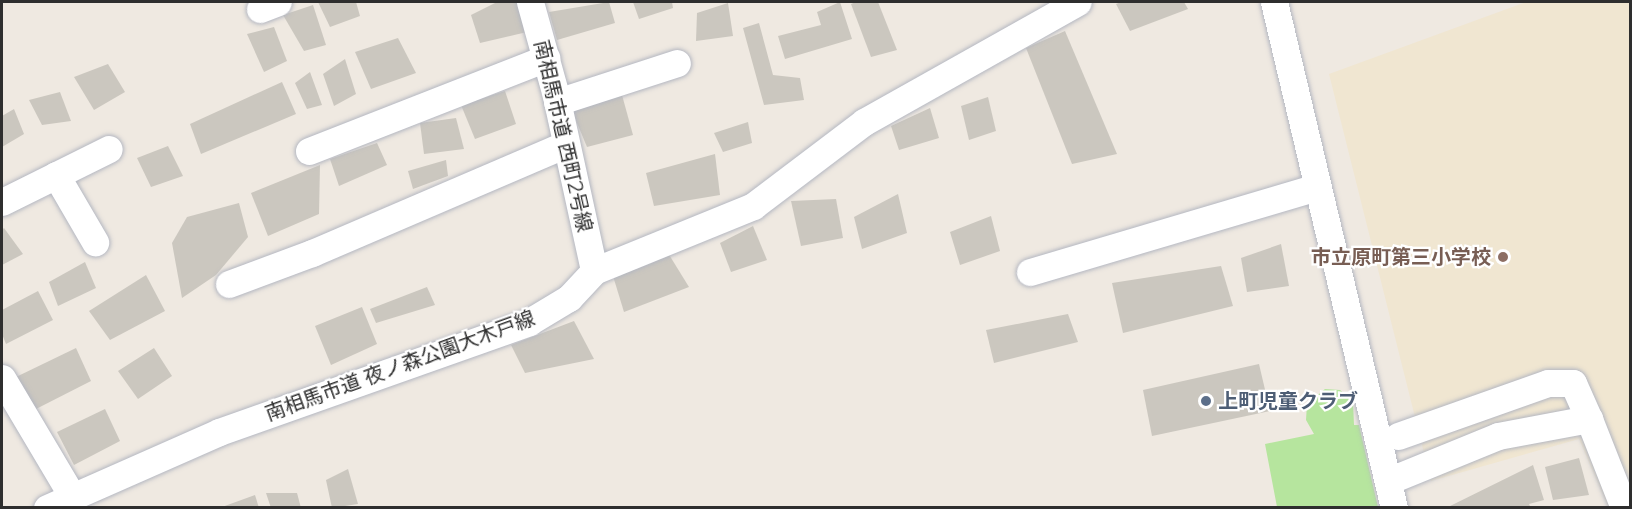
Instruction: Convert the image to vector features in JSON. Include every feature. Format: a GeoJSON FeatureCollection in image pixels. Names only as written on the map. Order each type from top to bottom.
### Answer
{"type":"FeatureCollection","features":[{"type":"Feature","properties":{"kind":"street","name":"南相馬市道 西町2号線"},"geometry":{"type":"LineString","coordinates":[[530,2],[557,102],[594,271]]}},
{"type":"Feature","properties":{"kind":"street","name":"南相馬市道 夜ノ森公園大木戸線"},"geometry":{"type":"LineString","coordinates":[[47,507],[219,432],[529,322],[569,298],[594,271],[753,206],[864,122],[1078,2]]}},
{"type":"Feature","properties":{"kind":"street"},"geometry":{"type":"LineString","coordinates":[[1274,2],[1394,507]]}},
{"type":"Feature","properties":{"kind":"street"},"geometry":{"type":"LineString","coordinates":[[309,151],[546,58]]}},
{"type":"Feature","properties":{"kind":"street"},"geometry":{"type":"LineString","coordinates":[[557,102],[677,63]]}},
{"type":"Feature","properties":{"kind":"street"},"geometry":{"type":"LineString","coordinates":[[229,284],[312,253],[566,144]]}},
{"type":"Feature","properties":{"kind":"street"},"geometry":{"type":"LineString","coordinates":[[2,202],[109,149]]}},
{"type":"Feature","properties":{"kind":"street"},"geometry":{"type":"LineString","coordinates":[[56,175],[94,242]]}},
{"type":"Feature","properties":{"kind":"street"},"geometry":{"type":"LineString","coordinates":[[1030,272],[1317,187]]}},
{"type":"Feature","properties":{"kind":"street"},"geometry":{"type":"LineString","coordinates":[[2,378],[72,496]]}},
{"type":"Feature","properties":{"kind":"street"},"geometry":{"type":"LineString","coordinates":[[1398,436],[1548,383],[1573,383],[1624,507]]}},
{"type":"Feature","properties":{"kind":"street"},"geometry":{"type":"LineString","coordinates":[[1388,481],[1498,436],[1589,419]]}},
{"type":"Feature","properties":{"kind":"shaded area","name":"市立原町第三小学校"},"geometry":{"type":"Polygon","coordinates":[[[1526,2],[1630,2],[1630,507],[1608,507],[1579,439],[1431,481],[1329,74],[1526,2]]]}},
{"type":"Feature","properties":{"kind":"green space"},"geometry":{"type":"Polygon","coordinates":[[[1325,389],[1340,390],[1353,401],[1354,425],[1359,425],[1378,507],[1277,507],[1265,444],[1314,434],[1306,420],[1307,404],[1325,389]]]}},
{"type":"Feature","properties":{"kind":"building"},"geometry":{"type":"Polygon","coordinates":[[[318,2],[356,2],[360,16],[330,27],[318,2]]]}},
{"type":"Feature","properties":{"kind":"building"},"geometry":{"type":"Polygon","coordinates":[[[497,2],[517,2],[527,32],[480,43],[471,15],[497,2]]]}},
{"type":"Feature","properties":{"kind":"building"},"geometry":{"type":"Polygon","coordinates":[[[609,2],[615,23],[557,40],[549,12],[609,2]]]}},
{"type":"Feature","properties":{"kind":"building"},"geometry":{"type":"Polygon","coordinates":[[[633,2],[672,2],[673,8],[639,19],[633,2]]]}},
{"type":"Feature","properties":{"kind":"building"},"geometry":{"type":"Polygon","coordinates":[[[840,2],[852,39],[785,59],[778,36],[821,25],[817,12],[840,2]]]}},
{"type":"Feature","properties":{"kind":"building"},"geometry":{"type":"Polygon","coordinates":[[[878,2],[897,50],[871,57],[851,4],[878,2]]]}},
{"type":"Feature","properties":{"kind":"building"},"geometry":{"type":"Polygon","coordinates":[[[1121,2],[1184,2],[1188,9],[1130,31],[1116,4],[1121,2]]]}},
{"type":"Feature","properties":{"kind":"building"},"geometry":{"type":"Polygon","coordinates":[[[728,3],[733,36],[696,41],[697,13],[728,3]]]}},
{"type":"Feature","properties":{"kind":"building"},"geometry":{"type":"Polygon","coordinates":[[[313,5],[326,45],[304,51],[283,15],[313,5]]]}},
{"type":"Feature","properties":{"kind":"building"},"geometry":{"type":"Polygon","coordinates":[[[759,23],[773,75],[800,78],[804,100],[764,105],[743,28],[759,23]]]}},
{"type":"Feature","properties":{"kind":"building"},"geometry":{"type":"Polygon","coordinates":[[[274,27],[287,61],[264,72],[247,34],[274,27]]]}},
{"type":"Feature","properties":{"kind":"building"},"geometry":{"type":"Polygon","coordinates":[[[1065,31],[1117,154],[1072,164],[1026,48],[1065,31]]]}},
{"type":"Feature","properties":{"kind":"building"},"geometry":{"type":"Polygon","coordinates":[[[398,38],[416,73],[371,89],[355,52],[398,38]]]}},
{"type":"Feature","properties":{"kind":"building"},"geometry":{"type":"Polygon","coordinates":[[[345,59],[356,94],[334,106],[323,74],[345,59]]]}},
{"type":"Feature","properties":{"kind":"building"},"geometry":{"type":"Polygon","coordinates":[[[108,64],[125,92],[94,110],[74,77],[108,64]]]}},
{"type":"Feature","properties":{"kind":"building"},"geometry":{"type":"Polygon","coordinates":[[[310,72],[322,105],[307,109],[295,83],[310,72]]]}},
{"type":"Feature","properties":{"kind":"building"},"geometry":{"type":"Polygon","coordinates":[[[282,82],[296,114],[201,154],[190,124],[282,82]]]}},
{"type":"Feature","properties":{"kind":"building"},"geometry":{"type":"Polygon","coordinates":[[[505,91],[516,124],[475,139],[461,105],[505,91]]]}},
{"type":"Feature","properties":{"kind":"building"},"geometry":{"type":"Polygon","coordinates":[[[60,92],[71,121],[42,125],[29,100],[60,92]]]}},
{"type":"Feature","properties":{"kind":"building"},"geometry":{"type":"Polygon","coordinates":[[[622,95],[633,135],[587,147],[572,111],[622,95]]]}},
{"type":"Feature","properties":{"kind":"building"},"geometry":{"type":"Polygon","coordinates":[[[988,97],[996,131],[969,140],[961,106],[988,97]]]}},
{"type":"Feature","properties":{"kind":"building"},"geometry":{"type":"Polygon","coordinates":[[[930,108],[939,138],[899,150],[891,126],[930,108]]]}},
{"type":"Feature","properties":{"kind":"building"},"geometry":{"type":"Polygon","coordinates":[[[14,109],[24,134],[2,147],[2,116],[14,109]]]}},
{"type":"Feature","properties":{"kind":"building"},"geometry":{"type":"Polygon","coordinates":[[[456,118],[464,149],[424,154],[420,123],[456,118]]]}},
{"type":"Feature","properties":{"kind":"building"},"geometry":{"type":"Polygon","coordinates":[[[748,122],[752,143],[723,152],[714,133],[748,122]]]}},
{"type":"Feature","properties":{"kind":"building"},"geometry":{"type":"Polygon","coordinates":[[[377,143],[387,165],[339,186],[330,159],[377,143]]]}},
{"type":"Feature","properties":{"kind":"building"},"geometry":{"type":"Polygon","coordinates":[[[168,146],[183,176],[151,187],[137,158],[168,146]]]}},
{"type":"Feature","properties":{"kind":"building"},"geometry":{"type":"Polygon","coordinates":[[[715,154],[720,195],[654,206],[646,173],[715,154]]]}},
{"type":"Feature","properties":{"kind":"building"},"geometry":{"type":"Polygon","coordinates":[[[446,160],[448,176],[413,189],[408,171],[446,160]]]}},
{"type":"Feature","properties":{"kind":"building"},"geometry":{"type":"Polygon","coordinates":[[[320,165],[319,214],[268,236],[251,193],[320,165]]]}},
{"type":"Feature","properties":{"kind":"building"},"geometry":{"type":"Polygon","coordinates":[[[898,194],[907,233],[862,249],[854,217],[898,194]]]}},
{"type":"Feature","properties":{"kind":"building"},"geometry":{"type":"Polygon","coordinates":[[[836,199],[843,238],[801,246],[791,201],[836,199]]]}},
{"type":"Feature","properties":{"kind":"building"},"geometry":{"type":"Polygon","coordinates":[[[239,203],[248,237],[216,275],[182,298],[172,243],[187,217],[239,203]]]}},
{"type":"Feature","properties":{"kind":"building"},"geometry":{"type":"Polygon","coordinates":[[[991,216],[1000,251],[960,265],[950,232],[991,216]]]}},
{"type":"Feature","properties":{"kind":"building"},"geometry":{"type":"Polygon","coordinates":[[[753,226],[767,260],[731,272],[720,243],[753,226]]]}},
{"type":"Feature","properties":{"kind":"building"},"geometry":{"type":"Polygon","coordinates":[[[4,228],[23,254],[2,265],[2,230],[4,228]]]}},
{"type":"Feature","properties":{"kind":"building"},"geometry":{"type":"Polygon","coordinates":[[[1281,244],[1289,286],[1247,292],[1241,258],[1281,244]]]}},
{"type":"Feature","properties":{"kind":"building"},"geometry":{"type":"Polygon","coordinates":[[[668,253],[689,287],[624,312],[613,276],[668,253]]]}},
{"type":"Feature","properties":{"kind":"building"},"geometry":{"type":"Polygon","coordinates":[[[85,262],[96,288],[58,306],[49,282],[85,262]]]}},
{"type":"Feature","properties":{"kind":"building"},"geometry":{"type":"Polygon","coordinates":[[[1221,266],[1233,306],[1123,333],[1112,283],[1221,266]]]}},
{"type":"Feature","properties":{"kind":"building"},"geometry":{"type":"Polygon","coordinates":[[[146,275],[165,311],[110,340],[89,311],[146,275]]]}},
{"type":"Feature","properties":{"kind":"building"},"geometry":{"type":"Polygon","coordinates":[[[427,287],[435,305],[376,323],[370,309],[427,287]]]}},
{"type":"Feature","properties":{"kind":"building"},"geometry":{"type":"Polygon","coordinates":[[[38,291],[53,320],[6,344],[2,334],[2,310],[38,291]]]}},
{"type":"Feature","properties":{"kind":"building"},"geometry":{"type":"Polygon","coordinates":[[[362,307],[377,344],[331,365],[315,326],[362,307]]]}},
{"type":"Feature","properties":{"kind":"building"},"geometry":{"type":"Polygon","coordinates":[[[1068,314],[1078,342],[994,363],[986,330],[1068,314]]]}},
{"type":"Feature","properties":{"kind":"building"},"geometry":{"type":"Polygon","coordinates":[[[574,321],[594,359],[525,373],[511,345],[574,321]]]}},
{"type":"Feature","properties":{"kind":"building"},"geometry":{"type":"Polygon","coordinates":[[[76,348],[91,381],[36,409],[16,377],[76,348]]]}},
{"type":"Feature","properties":{"kind":"building"},"geometry":{"type":"Polygon","coordinates":[[[154,348],[172,376],[138,399],[118,371],[154,348]]]}},
{"type":"Feature","properties":{"kind":"building","name":"上町児童クラブ"},"geometry":{"type":"Polygon","coordinates":[[[1259,364],[1270,411],[1152,436],[1143,390],[1259,364]]]}},
{"type":"Feature","properties":{"kind":"building"},"geometry":{"type":"Polygon","coordinates":[[[105,409],[120,441],[74,465],[57,432],[105,409]]]}},
{"type":"Feature","properties":{"kind":"building"},"geometry":{"type":"Polygon","coordinates":[[[1579,458],[1589,495],[1553,500],[1545,467],[1579,458]]]}},
{"type":"Feature","properties":{"kind":"building"},"geometry":{"type":"Polygon","coordinates":[[[1533,465],[1544,500],[1529,504],[1531,508],[1446,508],[1533,465]]]}},
{"type":"Feature","properties":{"kind":"building"},"geometry":{"type":"Polygon","coordinates":[[[348,469],[358,504],[332,508],[326,480],[348,469]]]}},
{"type":"Feature","properties":{"kind":"building"},"geometry":{"type":"Polygon","coordinates":[[[266,493],[297,493],[301,508],[271,508],[266,493]]]}},
{"type":"Feature","properties":{"kind":"building"},"geometry":{"type":"Polygon","coordinates":[[[255,495],[259,508],[222,508],[222,507],[255,495]]]}},
{"type":"Feature","properties":{"kind":"place","name":"市立原町第三小学校"},"geometry":{"type":"Point","coordinates":[1503,257]}},
{"type":"Feature","properties":{"kind":"place","name":"上町児童クラブ"},"geometry":{"type":"Point","coordinates":[1206,401]}}]}
